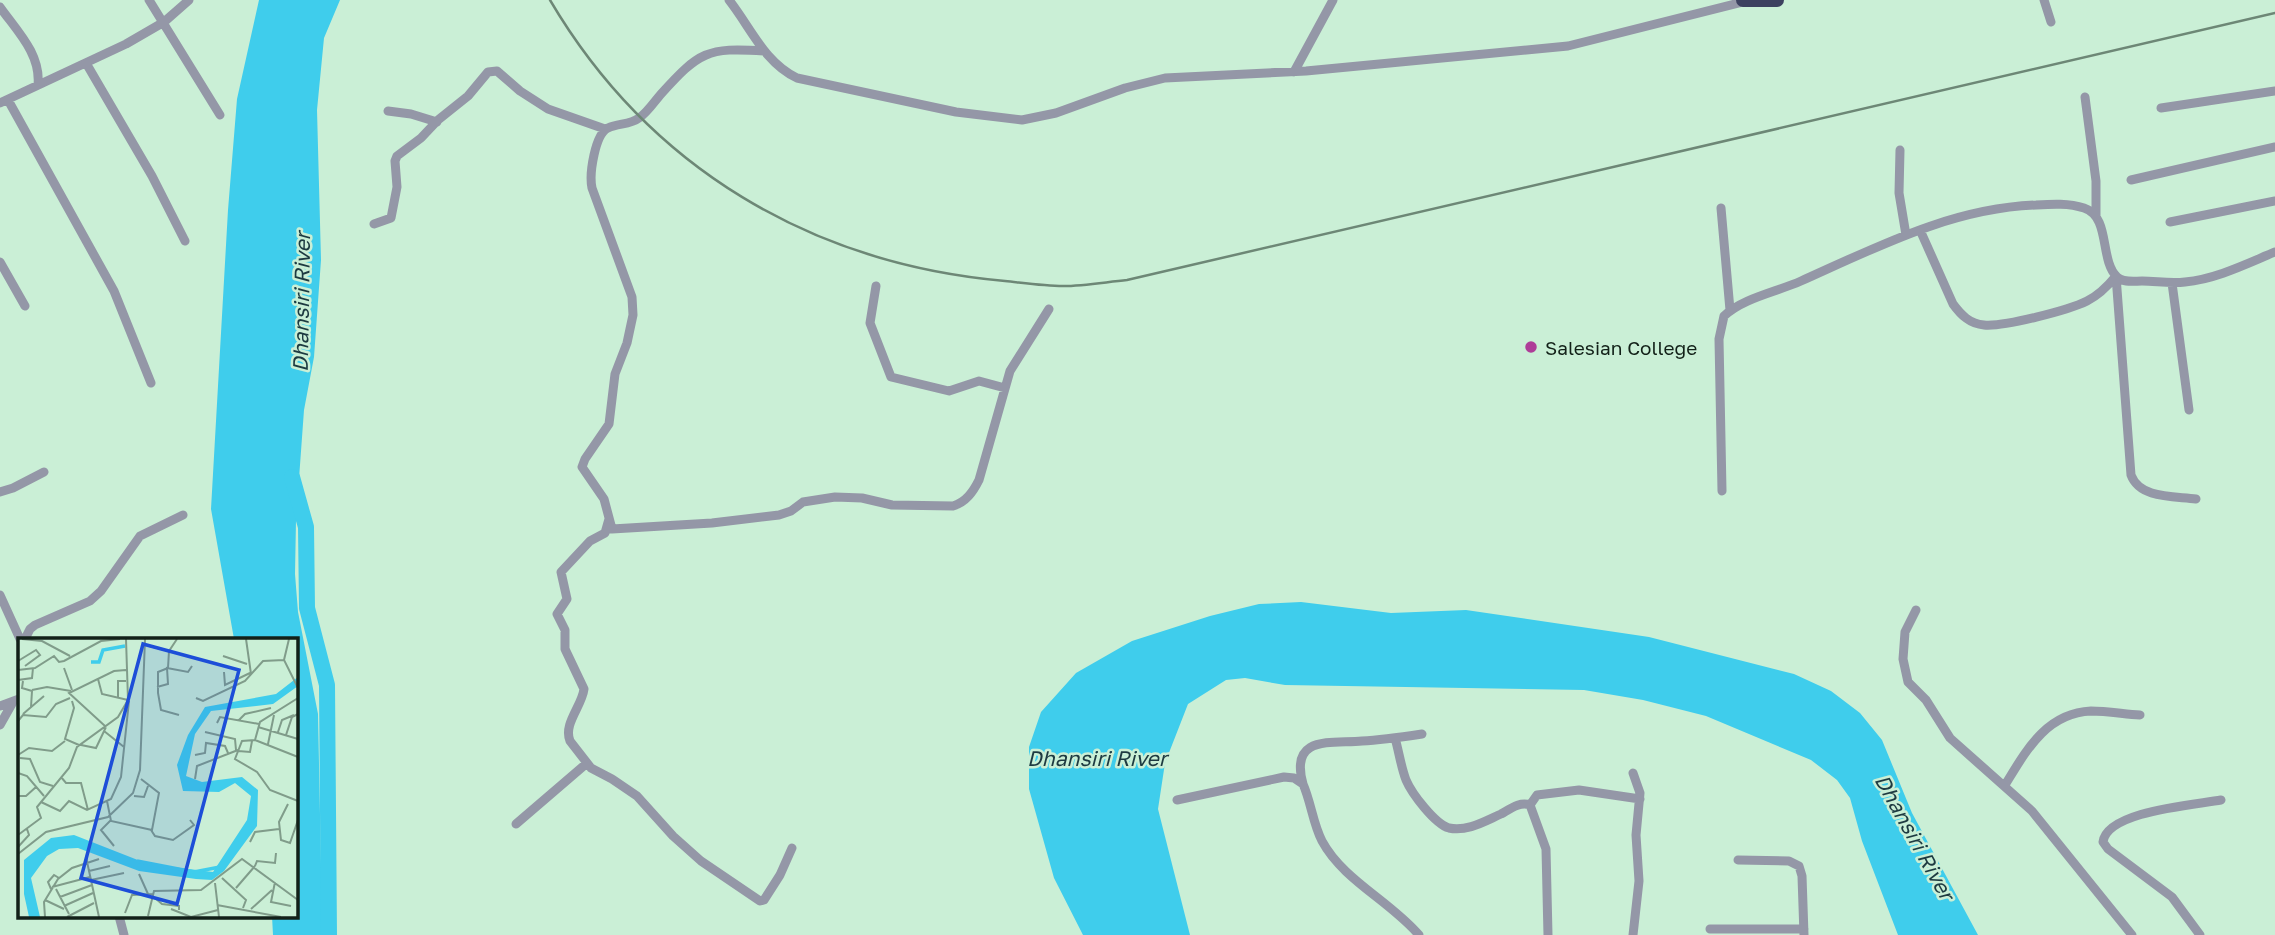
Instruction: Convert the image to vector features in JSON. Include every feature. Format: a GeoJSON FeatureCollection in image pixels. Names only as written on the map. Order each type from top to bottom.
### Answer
{"type":"FeatureCollection","features":[{"type":"Feature","properties":{"kind":"highway"},"geometry":{"type":"LineString","coordinates":[[1745,1],[1777,0]]}},
{"type":"Feature","properties":{"kind":"street"},"geometry":{"type":"LineString","coordinates":[[149,0],[220,115]]}},
{"type":"Feature","properties":{"kind":"street"},"geometry":{"type":"LineString","coordinates":[[151,383],[114,291],[4,102],[126,44],[164,22],[189,0]]}},
{"type":"Feature","properties":{"kind":"street"},"geometry":{"type":"LineString","coordinates":[[729,0],[764,51],[783,72],[807,82],[1011,120],[1056,113],[1125,88],[1165,78],[1294,72],[1568,46],[1745,1]]}},
{"type":"Feature","properties":{"kind":"street"},"geometry":{"type":"LineString","coordinates":[[1294,72],[1333,0]]}},
{"type":"Feature","properties":{"kind":"street"},"geometry":{"type":"LineString","coordinates":[[2045,0],[2050,22]]}},
{"type":"Feature","properties":{"kind":"street"},"geometry":{"type":"LineString","coordinates":[[0,7],[35,58],[39,73],[38,85]]}},
{"type":"Feature","properties":{"kind":"street"},"geometry":{"type":"LineString","coordinates":[[764,51],[720,50],[696,60],[684,69],[640,118],[606,129],[599,138],[590,181],[632,297],[633,315],[627,343],[615,373],[609,424],[582,467],[601,493],[611,527],[616,530],[779,515],[791,511],[803,502],[835,498],[862,498],[892,505],[953,506],[967,497],[979,480],[1016,358],[1049,309]]}},
{"type":"Feature","properties":{"kind":"street"},"geometry":{"type":"LineString","coordinates":[[86,63],[152,176],[185,241]]}},
{"type":"Feature","properties":{"kind":"street"},"geometry":{"type":"LineString","coordinates":[[374,223],[391,218],[397,187],[397,156],[417,142],[468,96],[483,75],[492,70],[548,109],[606,129]]}},
{"type":"Feature","properties":{"kind":"street"},"geometry":{"type":"LineString","coordinates":[[2161,108],[2275,91]]}},
{"type":"Feature","properties":{"kind":"street"},"geometry":{"type":"LineString","coordinates":[[2085,97],[2096,181],[2096,216],[2116,276],[2131,475],[2140,489],[2148,492],[2196,499]]}},
{"type":"Feature","properties":{"kind":"street"},"geometry":{"type":"LineString","coordinates":[[388,111],[411,114],[437,122]]}},
{"type":"Feature","properties":{"kind":"street"},"geometry":{"type":"LineString","coordinates":[[2131,180],[2275,147]]}},
{"type":"Feature","properties":{"kind":"street"},"geometry":{"type":"LineString","coordinates":[[1900,150],[1899,193],[1906,235]]}},
{"type":"Feature","properties":{"kind":"street"},"geometry":{"type":"LineString","coordinates":[[2170,222],[2275,201]]}},
{"type":"Feature","properties":{"kind":"street"},"geometry":{"type":"LineString","coordinates":[[1722,491],[1719,339],[1724,316],[1730,310],[1873,247],[1969,213],[2017,205],[2060,204],[2082,207],[2096,216]]}},
{"type":"Feature","properties":{"kind":"street"},"geometry":{"type":"LineString","coordinates":[[1721,208],[1730,310]]}},
{"type":"Feature","properties":{"kind":"street"},"geometry":{"type":"LineString","coordinates":[[1920,230],[1960,313],[1975,323],[1986,326],[2078,305],[2105,289],[2116,276]]}},
{"type":"Feature","properties":{"kind":"street"},"geometry":{"type":"LineString","coordinates":[[2116,276],[2124,281],[2172,283],[2197,280],[2232,270],[2275,252]]}},
{"type":"Feature","properties":{"kind":"street"},"geometry":{"type":"LineString","coordinates":[[0,262],[25,306]]}},
{"type":"Feature","properties":{"kind":"street"},"geometry":{"type":"LineString","coordinates":[[2172,283],[2189,410]]}},
{"type":"Feature","properties":{"kind":"street"},"geometry":{"type":"LineString","coordinates":[[876,286],[870,323],[891,377],[949,391],[979,381],[1005,388]]}},
{"type":"Feature","properties":{"kind":"street"},"geometry":{"type":"LineString","coordinates":[[0,492],[44,472]]}},
{"type":"Feature","properties":{"kind":"street"},"geometry":{"type":"LineString","coordinates":[[23,638],[35,625],[90,601],[102,591],[140,536],[183,515]]}},
{"type":"Feature","properties":{"kind":"street"},"geometry":{"type":"LineString","coordinates":[[609,517],[604,533],[590,541],[561,572],[567,599],[557,612],[565,630],[564,646],[584,689],[568,736],[587,763],[637,796],[673,836],[701,861],[760,901],[764,900],[780,875],[792,848]]}},
{"type":"Feature","properties":{"kind":"street"},"geometry":{"type":"LineString","coordinates":[[0,596],[21,638]]}},
{"type":"Feature","properties":{"kind":"street"},"geometry":{"type":"LineString","coordinates":[[1916,610],[1905,632],[1903,659],[1908,682],[1926,700],[1950,738],[2032,811],[2132,935]]}},
{"type":"Feature","properties":{"kind":"street"},"geometry":{"type":"LineString","coordinates":[[0,706],[16,701]]}},
{"type":"Feature","properties":{"kind":"street"},"geometry":{"type":"LineString","coordinates":[[0,725],[16,701]]}},
{"type":"Feature","properties":{"kind":"street"},"geometry":{"type":"LineString","coordinates":[[2005,785],[2031,744],[2049,726],[2063,717],[2093,711],[2140,715]]}},
{"type":"Feature","properties":{"kind":"street"},"geometry":{"type":"LineString","coordinates":[[1419,935],[1404,918],[1334,859],[1321,839],[1303,784],[1301,762],[1308,750],[1329,741],[1359,742],[1422,734]]}},
{"type":"Feature","properties":{"kind":"street"},"geometry":{"type":"LineString","coordinates":[[1395,738],[1407,783],[1436,820],[1445,826],[1464,828],[1486,821],[1517,805],[1530,804]]}},
{"type":"Feature","properties":{"kind":"street"},"geometry":{"type":"LineString","coordinates":[[516,824],[587,763]]}},
{"type":"Feature","properties":{"kind":"street"},"geometry":{"type":"LineString","coordinates":[[1633,773],[1640,799],[1636,835],[1639,881],[1633,935]]}},
{"type":"Feature","properties":{"kind":"street"},"geometry":{"type":"LineString","coordinates":[[1177,800],[1284,777],[1294,778],[1303,784]]}},
{"type":"Feature","properties":{"kind":"street"},"geometry":{"type":"LineString","coordinates":[[1530,804],[1538,795],[1579,790],[1640,799]]}},
{"type":"Feature","properties":{"kind":"street"},"geometry":{"type":"LineString","coordinates":[[2200,935],[2172,897],[2108,849],[2103,842],[2104,835],[2111,827],[2126,819],[2221,800]]}},
{"type":"Feature","properties":{"kind":"street"},"geometry":{"type":"LineString","coordinates":[[1530,804],[1546,849],[1548,935]]}},
{"type":"Feature","properties":{"kind":"street"},"geometry":{"type":"LineString","coordinates":[[1710,929],[1804,932],[1802,876],[1798,866],[1789,861],[1738,860]]}},
{"type":"Feature","properties":{"kind":"street"},"geometry":{"type":"LineString","coordinates":[[120,918],[124,935]]}},
{"type":"Feature","properties":{"kind":"water","name":"Dhansiri River"},"geometry":{"type":"Polygon","coordinates":[[[259,0],[340,0],[324,38],[317,110],[321,260],[314,357],[304,410],[295,574],[298,612],[318,714],[321,864],[328,935],[273,935],[272,918],[298,918],[298,638],[234,638],[211,509],[237,99],[259,0]]]}},
{"type":"Feature","properties":{"kind":"water","name":"Dhansiri River"},"geometry":{"type":"Polygon","coordinates":[[[1301,602],[1391,613],[1466,610],[1649,637],[1794,674],[1831,691],[1860,713],[1882,740],[1912,813],[1978,935],[1898,935],[1862,841],[1850,798],[1837,780],[1811,760],[1706,716],[1643,700],[1584,690],[1285,685],[1245,678],[1226,680],[1188,704],[1165,763],[1158,809],[1190,935],[1083,935],[1054,878],[1029,789],[1029,747],[1041,712],[1076,673],[1132,641],[1210,616],[1259,604],[1301,602]]]}},
{"type":"Feature","properties":{"kind":"waterway","name":"Dhansiri River"},"geometry":{"type":"LineString","coordinates":[[292,477],[306,527],[307,608],[327,685],[329,935]]}},
{"type":"Feature","properties":{"kind":"railway"},"geometry":{"type":"LineString","coordinates":[[550,0],[590,60],[636,112],[687,158],[742,197],[802,229],[866,254],[934,271],[1063,286],[1127,280],[2275,13]]}},
{"type":"Feature","properties":{"kind":"place","name":"Salesian College"},"geometry":{"type":"Point","coordinates":[1531,347]}}]}
